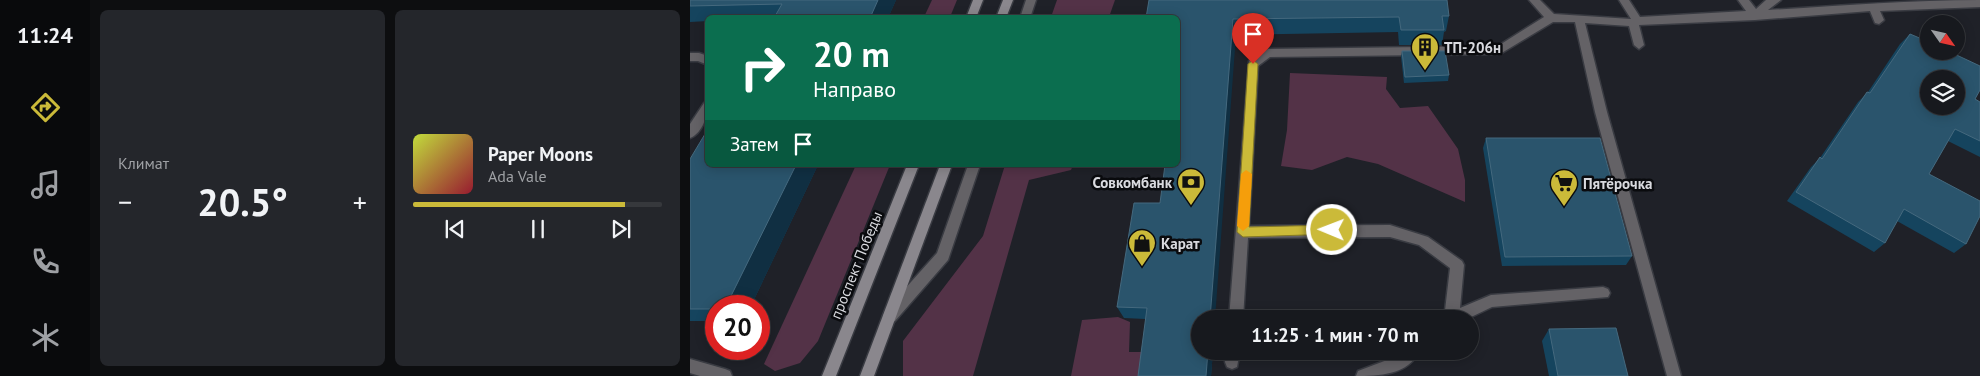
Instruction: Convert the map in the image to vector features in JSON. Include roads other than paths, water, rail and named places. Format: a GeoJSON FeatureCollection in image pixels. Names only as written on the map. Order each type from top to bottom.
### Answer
{"type":"FeatureCollection","features":[{"type":"Feature","properties":{"kind":"main road"},"geometry":{"type":"LineString","coordinates":[[972,15],[978,0]]}},
{"type":"Feature","properties":{"kind":"main road"},"geometry":{"type":"LineString","coordinates":[[1002,15],[1008,0]]}},
{"type":"Feature","properties":{"kind":"main road","name":"проспект Победы"},"geometry":{"type":"LineString","coordinates":[[829,376],[912,167]]}},
{"type":"Feature","properties":{"kind":"main road"},"geometry":{"type":"LineString","coordinates":[[867,376],[945,167]]}},
{"type":"Feature","properties":{"kind":"lane"},"geometry":{"type":"LineString","coordinates":[[1026,15],[1031,0]]}},
{"type":"Feature","properties":{"kind":"lane"},"geometry":{"type":"LineString","coordinates":[[1534,0],[1551,18]]}},
{"type":"Feature","properties":{"kind":"lane"},"geometry":{"type":"LineString","coordinates":[[1624,0],[1635,22],[1639,45]]}},
{"type":"Feature","properties":{"kind":"lane"},"geometry":{"type":"LineString","coordinates":[[1743,0],[1755,16]]}},
{"type":"Feature","properties":{"kind":"lane"},"geometry":{"type":"LineString","coordinates":[[1755,16],[1771,1],[1776,0]]}},
{"type":"Feature","properties":{"kind":"lane"},"geometry":{"type":"LineString","coordinates":[[1237,310],[1253,64],[1268,53],[1500,50],[1551,18],[1635,22],[1755,16],[1873,6],[1980,2]]}},
{"type":"Feature","properties":{"kind":"lane"},"geometry":{"type":"LineString","coordinates":[[1873,6],[1879,20]]}},
{"type":"Feature","properties":{"kind":"lane"},"geometry":{"type":"LineString","coordinates":[[1579,19],[1603,121],[1674,376]]}},
{"type":"Feature","properties":{"kind":"lane"},"geometry":{"type":"LineString","coordinates":[[690,57],[699,57],[705,60]]}},
{"type":"Feature","properties":{"kind":"lane"},"geometry":{"type":"LineString","coordinates":[[690,133],[705,110]]}},
{"type":"Feature","properties":{"kind":"lane"},"geometry":{"type":"LineString","coordinates":[[890,316],[943,256],[973,167]]}},
{"type":"Feature","properties":{"kind":"lane"},"geometry":{"type":"LineString","coordinates":[[1243,232],[1390,231],[1423,241],[1457,265],[1452,310]]}},
{"type":"Feature","properties":{"kind":"lane"},"geometry":{"type":"LineString","coordinates":[[1471,310],[1491,301],[1602,293]]}},
{"type":"Feature","properties":{"kind":"lane"},"geometry":{"type":"LineString","coordinates":[[1363,376],[1402,360]]}},
{"type":"Feature","properties":{"kind":"lane"},"geometry":{"type":"LineString","coordinates":[[690,366],[725,376]]}},
{"type":"Feature","properties":{"kind":"place","name":"ТП-206н"},"geometry":{"type":"Point","coordinates":[1425,71]}},
{"type":"Feature","properties":{"kind":"place","name":"Совкомбанк"},"geometry":{"type":"Point","coordinates":[1191,206]}},
{"type":"Feature","properties":{"kind":"place","name":"Пятёрочка"},"geometry":{"type":"Point","coordinates":[1564,207]}},
{"type":"Feature","properties":{"kind":"place","name":"Карат"},"geometry":{"type":"Point","coordinates":[1142,267]}}]}
